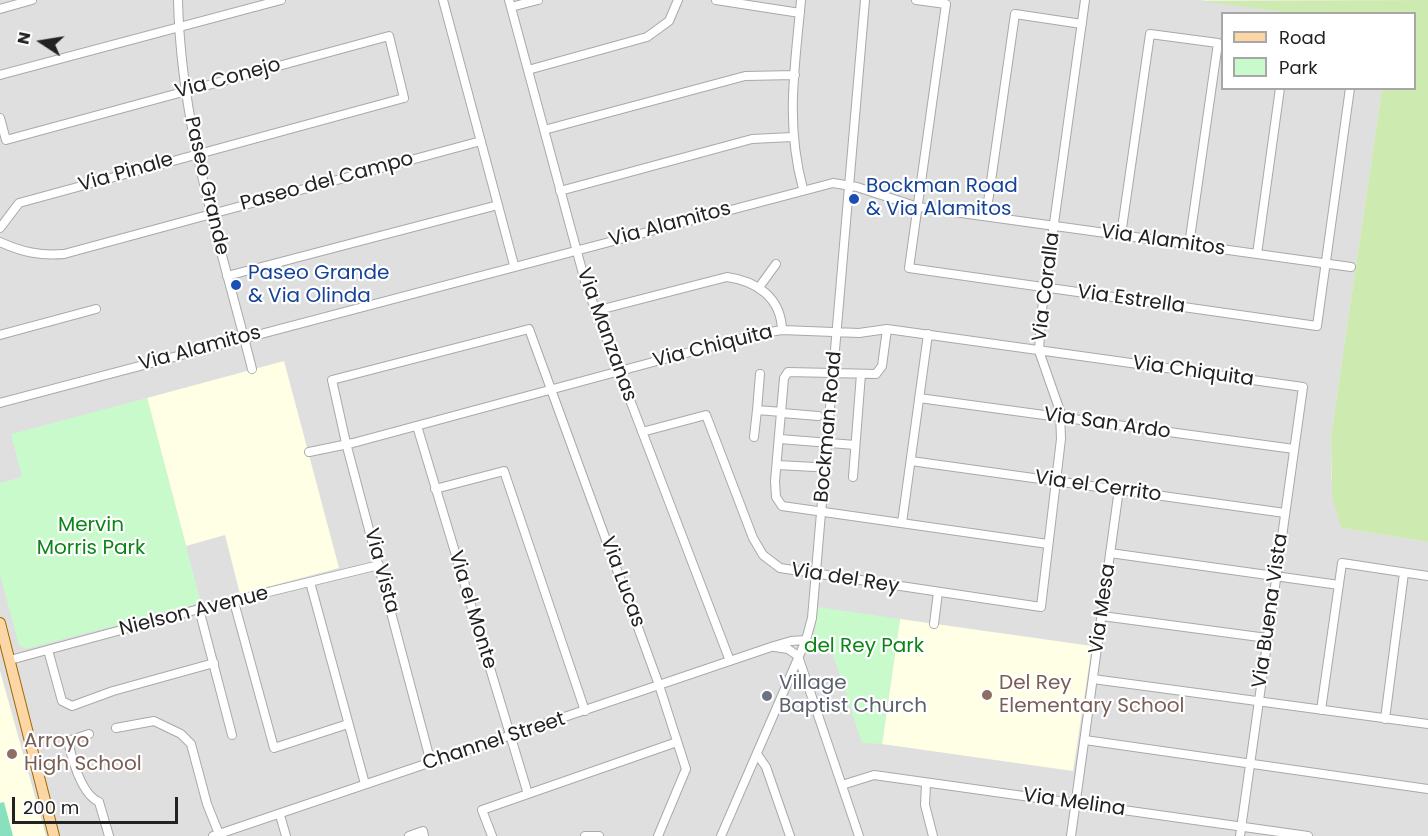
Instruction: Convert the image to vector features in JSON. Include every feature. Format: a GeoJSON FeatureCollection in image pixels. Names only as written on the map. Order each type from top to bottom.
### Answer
{"type":"FeatureCollection","features":[{"type":"Feature","properties":{"kind":"main road"},"geometry":{"type":"LineString","coordinates":[[0,623],[54,836]]}},
{"type":"Feature","properties":{"kind":"street"},"geometry":{"type":"LineString","coordinates":[[0,9],[32,0]]}},
{"type":"Feature","properties":{"kind":"street","name":"Paseo Grande"},"geometry":{"type":"LineString","coordinates":[[178,0],[178,27],[185,91],[195,153],[252,369]]}},
{"type":"Feature","properties":{"kind":"street"},"geometry":{"type":"LineString","coordinates":[[0,75],[281,0]]}},
{"type":"Feature","properties":{"kind":"street"},"geometry":{"type":"LineString","coordinates":[[443,0],[514,265]]}},
{"type":"Feature","properties":{"kind":"street"},"geometry":{"type":"LineString","coordinates":[[510,4],[538,0]]}},
{"type":"Feature","properties":{"kind":"street"},"geometry":{"type":"LineString","coordinates":[[528,70],[647,37],[669,21],[678,0]]}},
{"type":"Feature","properties":{"kind":"street"},"geometry":{"type":"LineString","coordinates":[[716,0],[800,13]]}},
{"type":"Feature","properties":{"kind":"street"},"geometry":{"type":"LineString","coordinates":[[801,0],[792,137],[803,189]]}},
{"type":"Feature","properties":{"kind":"street","name":"Bockman Road"},"geometry":{"type":"LineString","coordinates":[[721,836],[806,640],[812,618],[865,0]]}},
{"type":"Feature","properties":{"kind":"street"},"geometry":{"type":"LineString","coordinates":[[916,0],[946,4],[918,207]]}},
{"type":"Feature","properties":{"kind":"street","name":"Via Coralla"},"geometry":{"type":"LineString","coordinates":[[1041,607],[1061,418],[1039,351],[1045,288],[1085,0]]}},
{"type":"Feature","properties":{"kind":"street","name":"Via Manzanas"},"geometry":{"type":"LineString","coordinates":[[510,4],[576,251],[595,311],[730,662]]}},
{"type":"Feature","properties":{"kind":"street"},"geometry":{"type":"LineString","coordinates":[[986,216],[1015,14],[1082,24]]}},
{"type":"Feature","properties":{"kind":"street"},"geometry":{"type":"LineString","coordinates":[[1121,235],[1150,34],[1218,43],[1189,245]]}},
{"type":"Feature","properties":{"kind":"street","name":"Via Conejo"},"geometry":{"type":"LineString","coordinates":[[0,118],[6,140],[389,36],[404,99]]}},
{"type":"Feature","properties":{"kind":"street"},"geometry":{"type":"LineString","coordinates":[[544,130],[745,76],[795,75]]}},
{"type":"Feature","properties":{"kind":"street"},"geometry":{"type":"LineString","coordinates":[[1257,254],[1280,90]]}},
{"type":"Feature","properties":{"kind":"street"},"geometry":{"type":"LineString","coordinates":[[1325,263],[1350,90]]}},
{"type":"Feature","properties":{"kind":"street","name":"Via Pinale"},"geometry":{"type":"LineString","coordinates":[[0,228],[19,203],[195,153],[404,99]]}},
{"type":"Feature","properties":{"kind":"street"},"geometry":{"type":"LineString","coordinates":[[560,191],[752,139],[792,137]]}},
{"type":"Feature","properties":{"kind":"street","name":"Paseo del Campo"},"geometry":{"type":"LineString","coordinates":[[0,242],[23,252],[45,255],[64,254],[481,141]]}},
{"type":"Feature","properties":{"kind":"street","name":"Via Alamitos"},"geometry":{"type":"LineString","coordinates":[[0,403],[514,265],[576,251],[832,183],[849,185],[918,207],[1351,267]]}},
{"type":"Feature","properties":{"kind":"street"},"geometry":{"type":"LineString","coordinates":[[228,276],[498,205]]}},
{"type":"Feature","properties":{"kind":"street","name":"Via Estrella"},"geometry":{"type":"LineString","coordinates":[[918,207],[909,268],[1317,326],[1325,263]]}},
{"type":"Feature","properties":{"kind":"street"},"geometry":{"type":"LineString","coordinates":[[760,286],[776,264]]}},
{"type":"Feature","properties":{"kind":"street"},"geometry":{"type":"LineString","coordinates":[[595,311],[727,277],[746,279],[760,286],[777,308],[782,330]]}},
{"type":"Feature","properties":{"kind":"street"},"geometry":{"type":"LineString","coordinates":[[0,335],[96,309]]}},
{"type":"Feature","properties":{"kind":"street","name":"Via Vista"},"geometry":{"type":"LineString","coordinates":[[431,763],[346,443],[332,380],[529,328]]}},
{"type":"Feature","properties":{"kind":"street","name":"Via Lucas"},"geometry":{"type":"LineString","coordinates":[[529,328],[659,685],[686,769],[658,836]]}},
{"type":"Feature","properties":{"kind":"street"},"geometry":{"type":"LineString","coordinates":[[887,329],[880,372],[876,374],[788,372],[784,378],[776,497],[782,506],[1048,544]]}},
{"type":"Feature","properties":{"kind":"street","name":"Via Chiquita"},"geometry":{"type":"LineString","coordinates":[[309,452],[782,330],[837,332],[887,329],[1303,387]]}},
{"type":"Feature","properties":{"kind":"street"},"geometry":{"type":"LineString","coordinates":[[902,523],[928,334]]}},
{"type":"Feature","properties":{"kind":"street"},"geometry":{"type":"LineString","coordinates":[[754,437],[760,374]]}},
{"type":"Feature","properties":{"kind":"street"},"geometry":{"type":"LineString","coordinates":[[853,477],[861,374]]}},
{"type":"Feature","properties":{"kind":"street","name":"Via Buena Vista"},"geometry":{"type":"LineString","coordinates":[[1241,831],[1303,387]]}},
{"type":"Feature","properties":{"kind":"street","name":"Via San Ardo"},"geometry":{"type":"LineString","coordinates":[[919,398],[1294,449]]}},
{"type":"Feature","properties":{"kind":"street"},"geometry":{"type":"LineString","coordinates":[[757,410],[818,416]]}},
{"type":"Feature","properties":{"kind":"street","name":"Via del Rey"},"geometry":{"type":"LineString","coordinates":[[642,432],[706,415],[753,538],[763,555],[780,568],[1041,607]]}},
{"type":"Feature","properties":{"kind":"street","name":"Via el Monte"},"geometry":{"type":"LineString","coordinates":[[417,426],[528,794]]}},
{"type":"Feature","properties":{"kind":"street"},"geometry":{"type":"LineString","coordinates":[[780,439],[855,445]]}},
{"type":"Feature","properties":{"kind":"street","name":"Via el Cerrito"},"geometry":{"type":"LineString","coordinates":[[911,461],[1285,513]]}},
{"type":"Feature","properties":{"kind":"street"},"geometry":{"type":"LineString","coordinates":[[777,465],[815,467]]}},
{"type":"Feature","properties":{"kind":"street"},"geometry":{"type":"LineString","coordinates":[[435,489],[504,471],[585,711]]}},
{"type":"Feature","properties":{"kind":"street","name":"Via Mesa"},"geometry":{"type":"LineString","coordinates":[[1071,836],[1119,489]]}},
{"type":"Feature","properties":{"kind":"street"},"geometry":{"type":"LineString","coordinates":[[1110,553],[1339,585]]}},
{"type":"Feature","properties":{"kind":"street"},"geometry":{"type":"LineString","coordinates":[[1321,710],[1342,563],[1428,576]]}},
{"type":"Feature","properties":{"kind":"street","name":"Nielson Avenue"},"geometry":{"type":"LineString","coordinates":[[10,660],[199,609],[379,565]]}},
{"type":"Feature","properties":{"kind":"street"},"geometry":{"type":"LineString","coordinates":[[1385,718],[1404,573]]}},
{"type":"Feature","properties":{"kind":"street"},"geometry":{"type":"LineString","coordinates":[[310,582],[365,784]]}},
{"type":"Feature","properties":{"kind":"street"},"geometry":{"type":"LineString","coordinates":[[934,624],[938,592]]}},
{"type":"Feature","properties":{"kind":"street"},"geometry":{"type":"LineString","coordinates":[[234,602],[274,748],[348,724]]}},
{"type":"Feature","properties":{"kind":"street"},"geometry":{"type":"LineString","coordinates":[[199,609],[232,735]]}},
{"type":"Feature","properties":{"kind":"street"},"geometry":{"type":"LineString","coordinates":[[1102,616],[1268,638]]}},
{"type":"Feature","properties":{"kind":"street","name":"Channel Street"},"geometry":{"type":"LineString","coordinates":[[216,835],[774,646],[806,640]]}},
{"type":"Feature","properties":{"kind":"street"},"geometry":{"type":"LineString","coordinates":[[774,646],[788,649],[798,656],[860,836]]}},
{"type":"Feature","properties":{"kind":"street"},"geometry":{"type":"LineString","coordinates":[[48,650],[62,701],[72,706],[113,691],[214,663]]}},
{"type":"Feature","properties":{"kind":"street"},"geometry":{"type":"LineString","coordinates":[[1093,679],[1428,724]]}},
{"type":"Feature","properties":{"kind":"street"},"geometry":{"type":"LineString","coordinates":[[116,728],[154,721],[181,734],[191,744],[216,835]]}},
{"type":"Feature","properties":{"kind":"street"},"geometry":{"type":"LineString","coordinates":[[89,734],[68,741],[72,758],[92,798],[99,802],[109,836]]}},
{"type":"Feature","properties":{"kind":"street"},"geometry":{"type":"LineString","coordinates":[[1085,740],[1428,789]]}},
{"type":"Feature","properties":{"kind":"street"},"geometry":{"type":"LineString","coordinates":[[492,836],[482,810],[677,742]]}},
{"type":"Feature","properties":{"kind":"street"},"geometry":{"type":"LineString","coordinates":[[757,754],[766,766],[790,836]]}},
{"type":"Feature","properties":{"kind":"street","name":"Via Melina"},"geometry":{"type":"LineString","coordinates":[[842,785],[874,775],[1076,803],[1241,831],[1308,836]]}},
{"type":"Feature","properties":{"kind":"street"},"geometry":{"type":"LineString","coordinates":[[926,783],[925,805],[933,836]]}},
{"type":"Feature","properties":{"kind":"street"},"geometry":{"type":"LineString","coordinates":[[279,815],[286,836]]}},
{"type":"Feature","properties":{"kind":"street"},"geometry":{"type":"LineString","coordinates":[[409,836],[424,834]]}},
{"type":"Feature","properties":{"kind":"street"},"geometry":{"type":"LineString","coordinates":[[585,836],[599,836]]}},
{"type":"Feature","properties":{"kind":"shaded area"},"geometry":{"type":"Polygon","coordinates":[[[0,0],[1199,0],[1285,12],[1221,12],[1221,90],[1382,90],[1331,436],[1331,479],[1341,528],[1428,542],[1428,836],[0,836],[0,0]]]}},
{"type":"Feature","properties":{"kind":"shaded area"},"geometry":{"type":"Polygon","coordinates":[[[284,361],[339,568],[240,594],[225,535],[186,546],[147,398],[284,361]]]}},
{"type":"Feature","properties":{"kind":"shaded area","name":"Del Rey Elementary School"},"geometry":{"type":"Polygon","coordinates":[[[900,619],[1092,646],[1073,771],[882,744],[900,619]]]}},
{"type":"Feature","properties":{"kind":"shaded area","name":"Arroyo High School"},"geometry":{"type":"Polygon","coordinates":[[[0,671],[46,836],[0,836],[0,671]]]}},
{"type":"Feature","properties":{"kind":"green space"},"geometry":{"type":"Polygon","coordinates":[[[1428,0],[1428,542],[1341,528],[1332,496],[1331,436],[1382,90],[1416,90],[1416,12],[1284,12],[1199,1],[1428,0]]]}},
{"type":"Feature","properties":{"kind":"green space","name":"Mervin Morris Park"},"geometry":{"type":"Polygon","coordinates":[[[147,398],[201,603],[25,649],[19,645],[0,575],[0,483],[22,477],[11,434],[147,398]]]}},
{"type":"Feature","properties":{"kind":"green space","name":"del Rey Park"},"geometry":{"type":"Polygon","coordinates":[[[818,607],[900,619],[882,744],[862,743],[829,643],[808,649],[815,632],[818,607]]]}},
{"type":"Feature","properties":{"kind":"green space"},"geometry":{"type":"Polygon","coordinates":[[[4,802],[13,836],[0,836],[0,803],[4,802]]]}},
{"type":"Feature","properties":{"kind":"place","name":"Bockman Road & Via Alamitos"},"geometry":{"type":"Point","coordinates":[854,199]}},
{"type":"Feature","properties":{"kind":"place","name":"Paseo Grande & Via Olinda"},"geometry":{"type":"Point","coordinates":[236,285]}},
{"type":"Feature","properties":{"kind":"place","name":"Del Rey Elementary School"},"geometry":{"type":"Point","coordinates":[987,695]}},
{"type":"Feature","properties":{"kind":"place","name":"Village Baptist Church"},"geometry":{"type":"Point","coordinates":[767,696]}},
{"type":"Feature","properties":{"kind":"place","name":"Arroyo High School"},"geometry":{"type":"Point","coordinates":[12,754]}}]}
